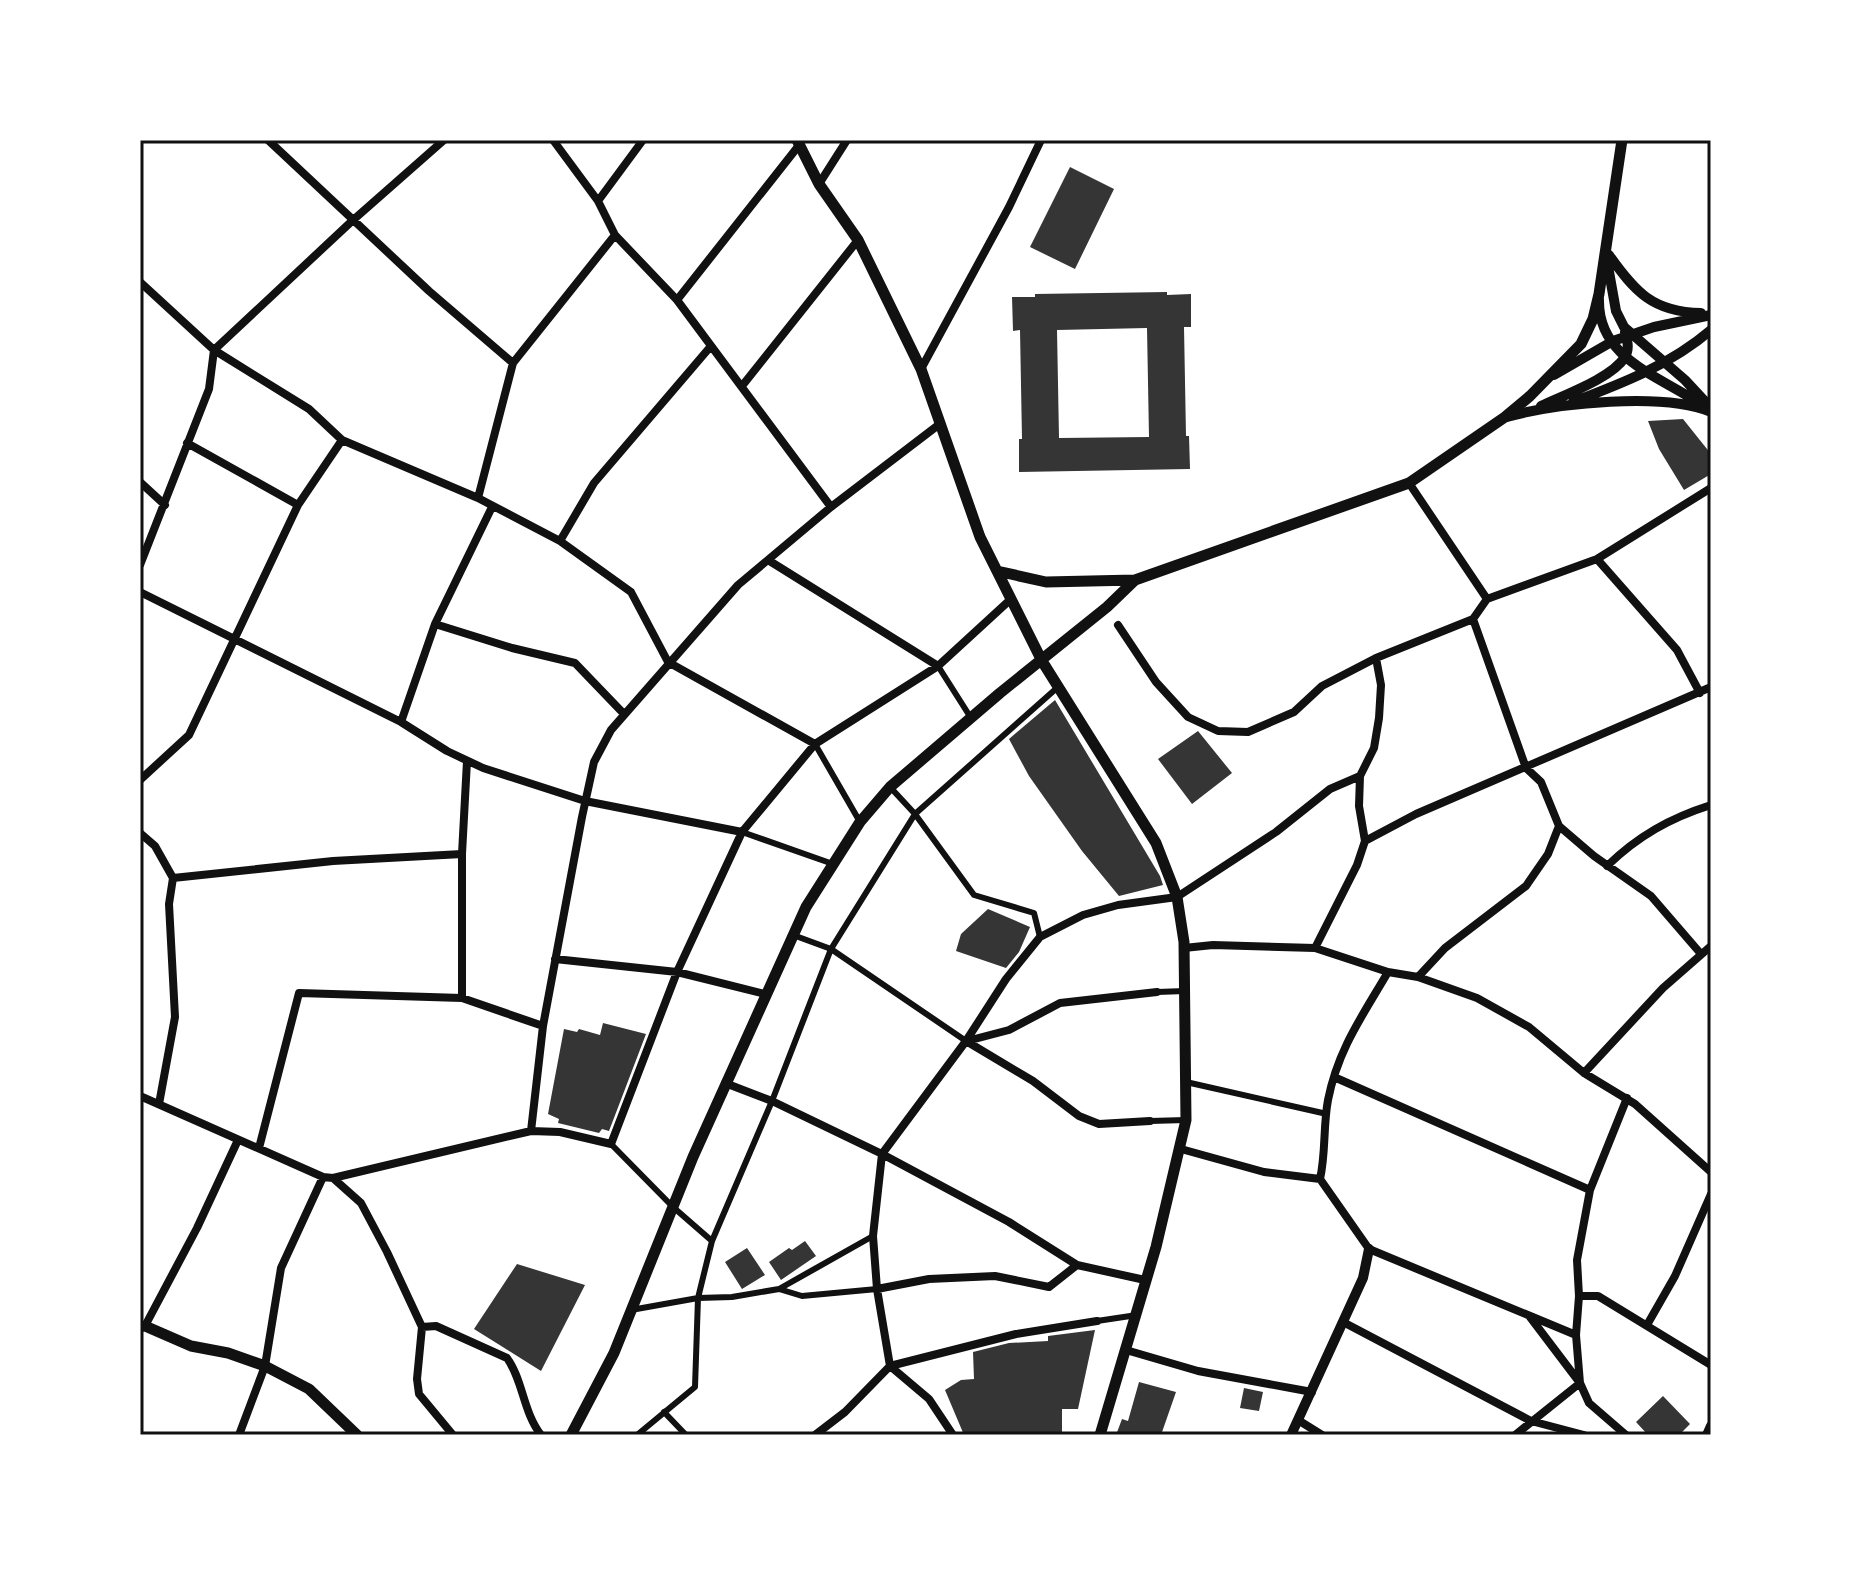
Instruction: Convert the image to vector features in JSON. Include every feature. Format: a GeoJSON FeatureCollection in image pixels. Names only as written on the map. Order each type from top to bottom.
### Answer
{"type":"FeatureCollection","features":[{"type":"Feature","properties":{"kind":"main road"},"geometry":{"type":"LineString","coordinates":[[997,571],[1046,582],[1135,580],[1409,483],[1505,417],[1567,359],[1587,334],[1599,294],[1622,140]]}},
{"type":"Feature","properties":{"kind":"main road"},"geometry":{"type":"LineString","coordinates":[[798,142],[819,184],[858,240],[921,369],[980,537],[1042,661],[1156,843],[1177,897],[1184,948],[1186,1120],[1137,1315],[1100,1435]]}},
{"type":"Feature","properties":{"kind":"main road"},"geometry":{"type":"LineString","coordinates":[[571,1435],[614,1353],[725,1083],[806,907],[860,822],[890,787],[1135,580]]}},
{"type":"Feature","properties":{"kind":"main road"},"geometry":{"type":"LineString","coordinates":[[142,1328],[191,1346],[228,1353],[265,1366],[309,1389],[357,1435]]}},
{"type":"Feature","properties":{"kind":"street"},"geometry":{"type":"LineString","coordinates":[[268,140],[352,221],[513,363]]}},
{"type":"Feature","properties":{"kind":"street"},"geometry":{"type":"LineString","coordinates":[[140,565],[209,389],[214,350],[444,140]]}},
{"type":"Feature","properties":{"kind":"street"},"geometry":{"type":"LineString","coordinates":[[553,140],[598,201],[615,235],[677,300],[831,507]]}},
{"type":"Feature","properties":{"kind":"street"},"geometry":{"type":"LineString","coordinates":[[598,201],[643,140]]}},
{"type":"Feature","properties":{"kind":"street"},"geometry":{"type":"LineString","coordinates":[[819,184],[847,140]]}},
{"type":"Feature","properties":{"kind":"street"},"geometry":{"type":"LineString","coordinates":[[921,369],[1009,207],[1041,140]]}},
{"type":"Feature","properties":{"kind":"street"},"geometry":{"type":"LineString","coordinates":[[677,300],[798,142]]}},
{"type":"Feature","properties":{"kind":"street"},"geometry":{"type":"LineString","coordinates":[[478,498],[513,363],[615,235]]}},
{"type":"Feature","properties":{"kind":"street"},"geometry":{"type":"LineString","coordinates":[[742,386],[858,240]]}},
{"type":"Feature","properties":{"kind":"street"},"geometry":{"type":"LineString","coordinates":[[1605,250],[1632,285],[1654,303],[1678,312],[1711,314]]}},
{"type":"Feature","properties":{"kind":"street"},"geometry":{"type":"LineString","coordinates":[[1605,250],[1616,311],[1628,332],[1685,380],[1711,411]]}},
{"type":"Feature","properties":{"kind":"street"},"geometry":{"type":"LineString","coordinates":[[140,282],[214,350],[309,409],[342,440],[478,498],[560,541],[631,592],[668,662],[815,744],[860,822]]}},
{"type":"Feature","properties":{"kind":"street"},"geometry":{"type":"LineString","coordinates":[[1599,294],[1601,320],[1609,342],[1647,373],[1662,379],[1711,411]]}},
{"type":"Feature","properties":{"kind":"street"},"geometry":{"type":"LineString","coordinates":[[1548,378],[1628,332],[1711,314]]}},
{"type":"Feature","properties":{"kind":"street"},"geometry":{"type":"LineString","coordinates":[[1560,407],[1647,373],[1711,330]]}},
{"type":"Feature","properties":{"kind":"street"},"geometry":{"type":"LineString","coordinates":[[1532,410],[1608,372],[1625,358],[1629,346],[1628,332]]}},
{"type":"Feature","properties":{"kind":"street"},"geometry":{"type":"LineString","coordinates":[[560,541],[594,483],[711,346]]}},
{"type":"Feature","properties":{"kind":"street"},"geometry":{"type":"LineString","coordinates":[[1505,417],[1560,407],[1674,402],[1711,411]]}},
{"type":"Feature","properties":{"kind":"street"},"geometry":{"type":"LineString","coordinates":[[531,1131],[543,1026],[585,801],[594,762],[611,730],[738,585],[831,507],[941,423]]}},
{"type":"Feature","properties":{"kind":"street"},"geometry":{"type":"LineString","coordinates":[[140,780],[189,735],[298,505],[342,440]]}},
{"type":"Feature","properties":{"kind":"street"},"geometry":{"type":"LineString","coordinates":[[187,443],[298,505]]}},
{"type":"Feature","properties":{"kind":"street"},"geometry":{"type":"LineString","coordinates":[[140,482],[165,505]]}},
{"type":"Feature","properties":{"kind":"street"},"geometry":{"type":"LineString","coordinates":[[1409,483],[1487,599]]}},
{"type":"Feature","properties":{"kind":"street"},"geometry":{"type":"LineString","coordinates":[[1118,625],[1156,682],[1188,717],[1218,731],[1248,732],[1294,712],[1322,686],[1376,658],[1473,619],[1487,599],[1597,559],[1711,488]]}},
{"type":"Feature","properties":{"kind":"street"},"geometry":{"type":"LineString","coordinates":[[401,722],[435,624],[492,507]]}},
{"type":"Feature","properties":{"kind":"street"},"geometry":{"type":"LineString","coordinates":[[1597,559],[1677,650],[1700,693]]}},
{"type":"Feature","properties":{"kind":"street"},"geometry":{"type":"LineString","coordinates":[[768,560],[938,666],[971,718]]}},
{"type":"Feature","properties":{"kind":"street"},"geometry":{"type":"LineString","coordinates":[[140,592],[401,722],[467,761],[585,801],[742,832],[833,864]]}},
{"type":"Feature","properties":{"kind":"street"},"geometry":{"type":"LineString","coordinates":[[611,1144],[677,972],[742,832],[815,744],[938,666],[1011,599]]}},
{"type":"Feature","properties":{"kind":"street"},"geometry":{"type":"LineString","coordinates":[[1473,619],[1526,768],[1541,782],[1559,826],[1607,866],[1651,896],[1701,954]]}},
{"type":"Feature","properties":{"kind":"street"},"geometry":{"type":"LineString","coordinates":[[435,624],[512,648],[575,663],[624,714]]}},
{"type":"Feature","properties":{"kind":"street"},"geometry":{"type":"LineString","coordinates":[[1315,948],[1357,865],[1365,841],[1359,806],[1360,776],[1374,748],[1379,718],[1381,685],[1376,658]]}},
{"type":"Feature","properties":{"kind":"street"},"geometry":{"type":"LineString","coordinates":[[637,1435],[695,1387],[698,1298],[712,1241],[772,1101],[831,949],[915,814],[1058,687]]}},
{"type":"Feature","properties":{"kind":"street"},"geometry":{"type":"LineString","coordinates":[[1365,841],[1416,814],[1711,687]]}},
{"type":"Feature","properties":{"kind":"street"},"geometry":{"type":"LineString","coordinates":[[462,998],[462,854],[467,761]]}},
{"type":"Feature","properties":{"kind":"street"},"geometry":{"type":"LineString","coordinates":[[953,1435],[929,1399],[890,1366],[877,1289],[873,1236],[882,1154],[966,1041],[1006,979],[1040,937],[1083,915],[1118,905],[1177,897],[1276,832],[1330,789],[1360,776]]}},
{"type":"Feature","properties":{"kind":"street"},"geometry":{"type":"LineString","coordinates":[[890,787],[915,814],[974,895],[1034,913],[1040,937]]}},
{"type":"Feature","properties":{"kind":"street"},"geometry":{"type":"LineString","coordinates":[[1607,866],[1653,828],[1711,805]]}},
{"type":"Feature","properties":{"kind":"street"},"geometry":{"type":"LineString","coordinates":[[1418,977],[1445,948],[1526,886],[1548,854],[1559,826]]}},
{"type":"Feature","properties":{"kind":"street"},"geometry":{"type":"LineString","coordinates":[[140,833],[155,846],[173,878],[169,904],[175,1017],[159,1104]]}},
{"type":"Feature","properties":{"kind":"street"},"geometry":{"type":"LineString","coordinates":[[173,878],[333,861],[462,854]]}},
{"type":"Feature","properties":{"kind":"street"},"geometry":{"type":"LineString","coordinates":[[793,935],[831,949],[966,1041],[1033,1081],[1079,1116],[1099,1124],[1186,1120]]}},
{"type":"Feature","properties":{"kind":"street"},"geometry":{"type":"LineString","coordinates":[[1184,948],[1213,945],[1315,948],[1388,972],[1418,977],[1477,998],[1529,1027],[1584,1073],[1627,1098],[1711,1172]]}},
{"type":"Feature","properties":{"kind":"street"},"geometry":{"type":"LineString","coordinates":[[1584,1073],[1663,988],[1711,946]]}},
{"type":"Feature","properties":{"kind":"street"},"geometry":{"type":"LineString","coordinates":[[555,959],[677,972],[765,994]]}},
{"type":"Feature","properties":{"kind":"street"},"geometry":{"type":"LineString","coordinates":[[1320,1179],[1325,1159],[1327,1114],[1340,1055],[1388,972]]}},
{"type":"Feature","properties":{"kind":"street"},"geometry":{"type":"LineString","coordinates":[[966,1041],[1009,1030],[1060,1003],[1185,991]]}},
{"type":"Feature","properties":{"kind":"street"},"geometry":{"type":"LineString","coordinates":[[259,1148],[299,993],[462,998],[543,1026]]}},
{"type":"Feature","properties":{"kind":"street"},"geometry":{"type":"LineString","coordinates":[[1334,1077],[1590,1190]]}},
{"type":"Feature","properties":{"kind":"street"},"geometry":{"type":"LineString","coordinates":[[1186,1082],[1327,1114]]}},
{"type":"Feature","properties":{"kind":"street"},"geometry":{"type":"LineString","coordinates":[[725,1083],[772,1101],[882,1154],[1009,1222],[1077,1265],[1145,1280]]}},
{"type":"Feature","properties":{"kind":"street"},"geometry":{"type":"LineString","coordinates":[[140,1096],[323,1177],[333,1178],[531,1131],[560,1132],[611,1144],[673,1207],[712,1241]]}},
{"type":"Feature","properties":{"kind":"street"},"geometry":{"type":"LineString","coordinates":[[1580,1383],[1576,1335],[1579,1296],[1577,1260],[1590,1190],[1627,1098]]}},
{"type":"Feature","properties":{"kind":"street"},"geometry":{"type":"LineString","coordinates":[[142,1328],[197,1228],[238,1140]]}},
{"type":"Feature","properties":{"kind":"street"},"geometry":{"type":"LineString","coordinates":[[1181,1149],[1264,1172],[1320,1179],[1369,1249],[1576,1335]]}},
{"type":"Feature","properties":{"kind":"street"},"geometry":{"type":"LineString","coordinates":[[239,1435],[265,1366],[281,1268],[323,1177]]}},
{"type":"Feature","properties":{"kind":"street"},"geometry":{"type":"LineString","coordinates":[[333,1178],[361,1203],[387,1252],[422,1327],[417,1379],[419,1394],[453,1435]]}},
{"type":"Feature","properties":{"kind":"street"},"geometry":{"type":"LineString","coordinates":[[1647,1325],[1675,1276],[1711,1194]]}},
{"type":"Feature","properties":{"kind":"street"},"geometry":{"type":"LineString","coordinates":[[631,1310],[698,1298],[732,1297],[779,1289],[873,1236]]}},
{"type":"Feature","properties":{"kind":"street"},"geometry":{"type":"LineString","coordinates":[[1291,1435],[1363,1278],[1369,1249]]}},
{"type":"Feature","properties":{"kind":"street"},"geometry":{"type":"LineString","coordinates":[[779,1289],[802,1296],[877,1289],[929,1279],[995,1276],[1049,1287],[1077,1265]]}},
{"type":"Feature","properties":{"kind":"street"},"geometry":{"type":"LineString","coordinates":[[1579,1296],[1598,1296],[1711,1365]]}},
{"type":"Feature","properties":{"kind":"street"},"geometry":{"type":"LineString","coordinates":[[815,1435],[845,1412],[890,1366],[1016,1334],[1137,1315]]}},
{"type":"Feature","properties":{"kind":"street"},"geometry":{"type":"LineString","coordinates":[[1530,1317],[1580,1383],[1589,1403],[1626,1435]]}},
{"type":"Feature","properties":{"kind":"street"},"geometry":{"type":"LineString","coordinates":[[1343,1322],[1531,1421],[1584,1435]]}},
{"type":"Feature","properties":{"kind":"street"},"geometry":{"type":"LineString","coordinates":[[422,1327],[436,1326],[507,1358],[541,1435]]}},
{"type":"Feature","properties":{"kind":"street"},"geometry":{"type":"LineString","coordinates":[[1126,1350],[1198,1371],[1312,1392]]}},
{"type":"Feature","properties":{"kind":"street"},"geometry":{"type":"LineString","coordinates":[[1515,1435],[1580,1383]]}},
{"type":"Feature","properties":{"kind":"street"},"geometry":{"type":"LineString","coordinates":[[664,1412],[686,1435]]}},
{"type":"Feature","properties":{"kind":"street"},"geometry":{"type":"LineString","coordinates":[[1298,1420],[1322,1435]]}},
{"type":"Feature","properties":{"kind":"street"},"geometry":{"type":"LineString","coordinates":[[1707,1435],[1711,1426]]}},
{"type":"Feature","properties":{"kind":"building"},"geometry":{"type":"Polygon","coordinates":[[[1070,167],[1114,189],[1075,269],[1030,247],[1070,167]]]}},
{"type":"Feature","properties":{"kind":"building"},"geometry":{"type":"Polygon","coordinates":[[[1035,294],[1191,294],[1191,327],[1184,327],[1186,436],[1189,436],[1190,469],[1019,472],[1019,439],[1022,439],[1020,330],[1013,331],[1012,297],[1035,297],[1035,294]],[[1147,328],[1057,330],[1059,438],[1149,437],[1147,328]]]}},
{"type":"Feature","properties":{"kind":"building"},"geometry":{"type":"Polygon","coordinates":[[[1683,419],[1711,454],[1711,474],[1684,490],[1659,449],[1648,421],[1683,419]]]}},
{"type":"Feature","properties":{"kind":"building"},"geometry":{"type":"Polygon","coordinates":[[[1055,700],[1163,885],[1119,896],[1082,851],[1029,776],[1009,739],[1055,700]]]}},
{"type":"Feature","properties":{"kind":"building"},"geometry":{"type":"Polygon","coordinates":[[[1198,731],[1232,773],[1192,804],[1158,759],[1198,731]]]}},
{"type":"Feature","properties":{"kind":"building"},"geometry":{"type":"Polygon","coordinates":[[[988,909],[1030,927],[1019,952],[1006,968],[956,951],[961,934],[988,909]]]}},
{"type":"Feature","properties":{"kind":"building"},"geometry":{"type":"Polygon","coordinates":[[[603,1023],[646,1034],[609,1131],[602,1129],[599,1133],[558,1123],[559,1119],[548,1114],[564,1029],[577,1032],[579,1029],[600,1035],[603,1023]]]}},
{"type":"Feature","properties":{"kind":"building"},"geometry":{"type":"Polygon","coordinates":[[[805,1241],[816,1256],[781,1280],[769,1262],[805,1241]]]}},
{"type":"Feature","properties":{"kind":"building"},"geometry":{"type":"Polygon","coordinates":[[[747,1248],[765,1275],[742,1289],[725,1262],[747,1248]]]}},
{"type":"Feature","properties":{"kind":"building"},"geometry":{"type":"Polygon","coordinates":[[[517,1264],[585,1285],[541,1371],[474,1329],[517,1264]]]}},
{"type":"Feature","properties":{"kind":"building"},"geometry":{"type":"Polygon","coordinates":[[[1095,1330],[1078,1409],[1062,1409],[1062,1435],[964,1435],[945,1390],[961,1380],[974,1379],[973,1352],[1009,1343],[1048,1341],[1048,1336],[1095,1330]]]}},
{"type":"Feature","properties":{"kind":"building"},"geometry":{"type":"Polygon","coordinates":[[[1139,1382],[1176,1392],[1161,1435],[1116,1435],[1122,1419],[1128,1421],[1139,1382]]]}},
{"type":"Feature","properties":{"kind":"building"},"geometry":{"type":"Polygon","coordinates":[[[1244,1388],[1263,1392],[1259,1411],[1240,1408],[1244,1388]]]}},
{"type":"Feature","properties":{"kind":"building"},"geometry":{"type":"Polygon","coordinates":[[[1663,1396],[1690,1424],[1679,1435],[1648,1435],[1636,1422],[1663,1396]]]}}]}
